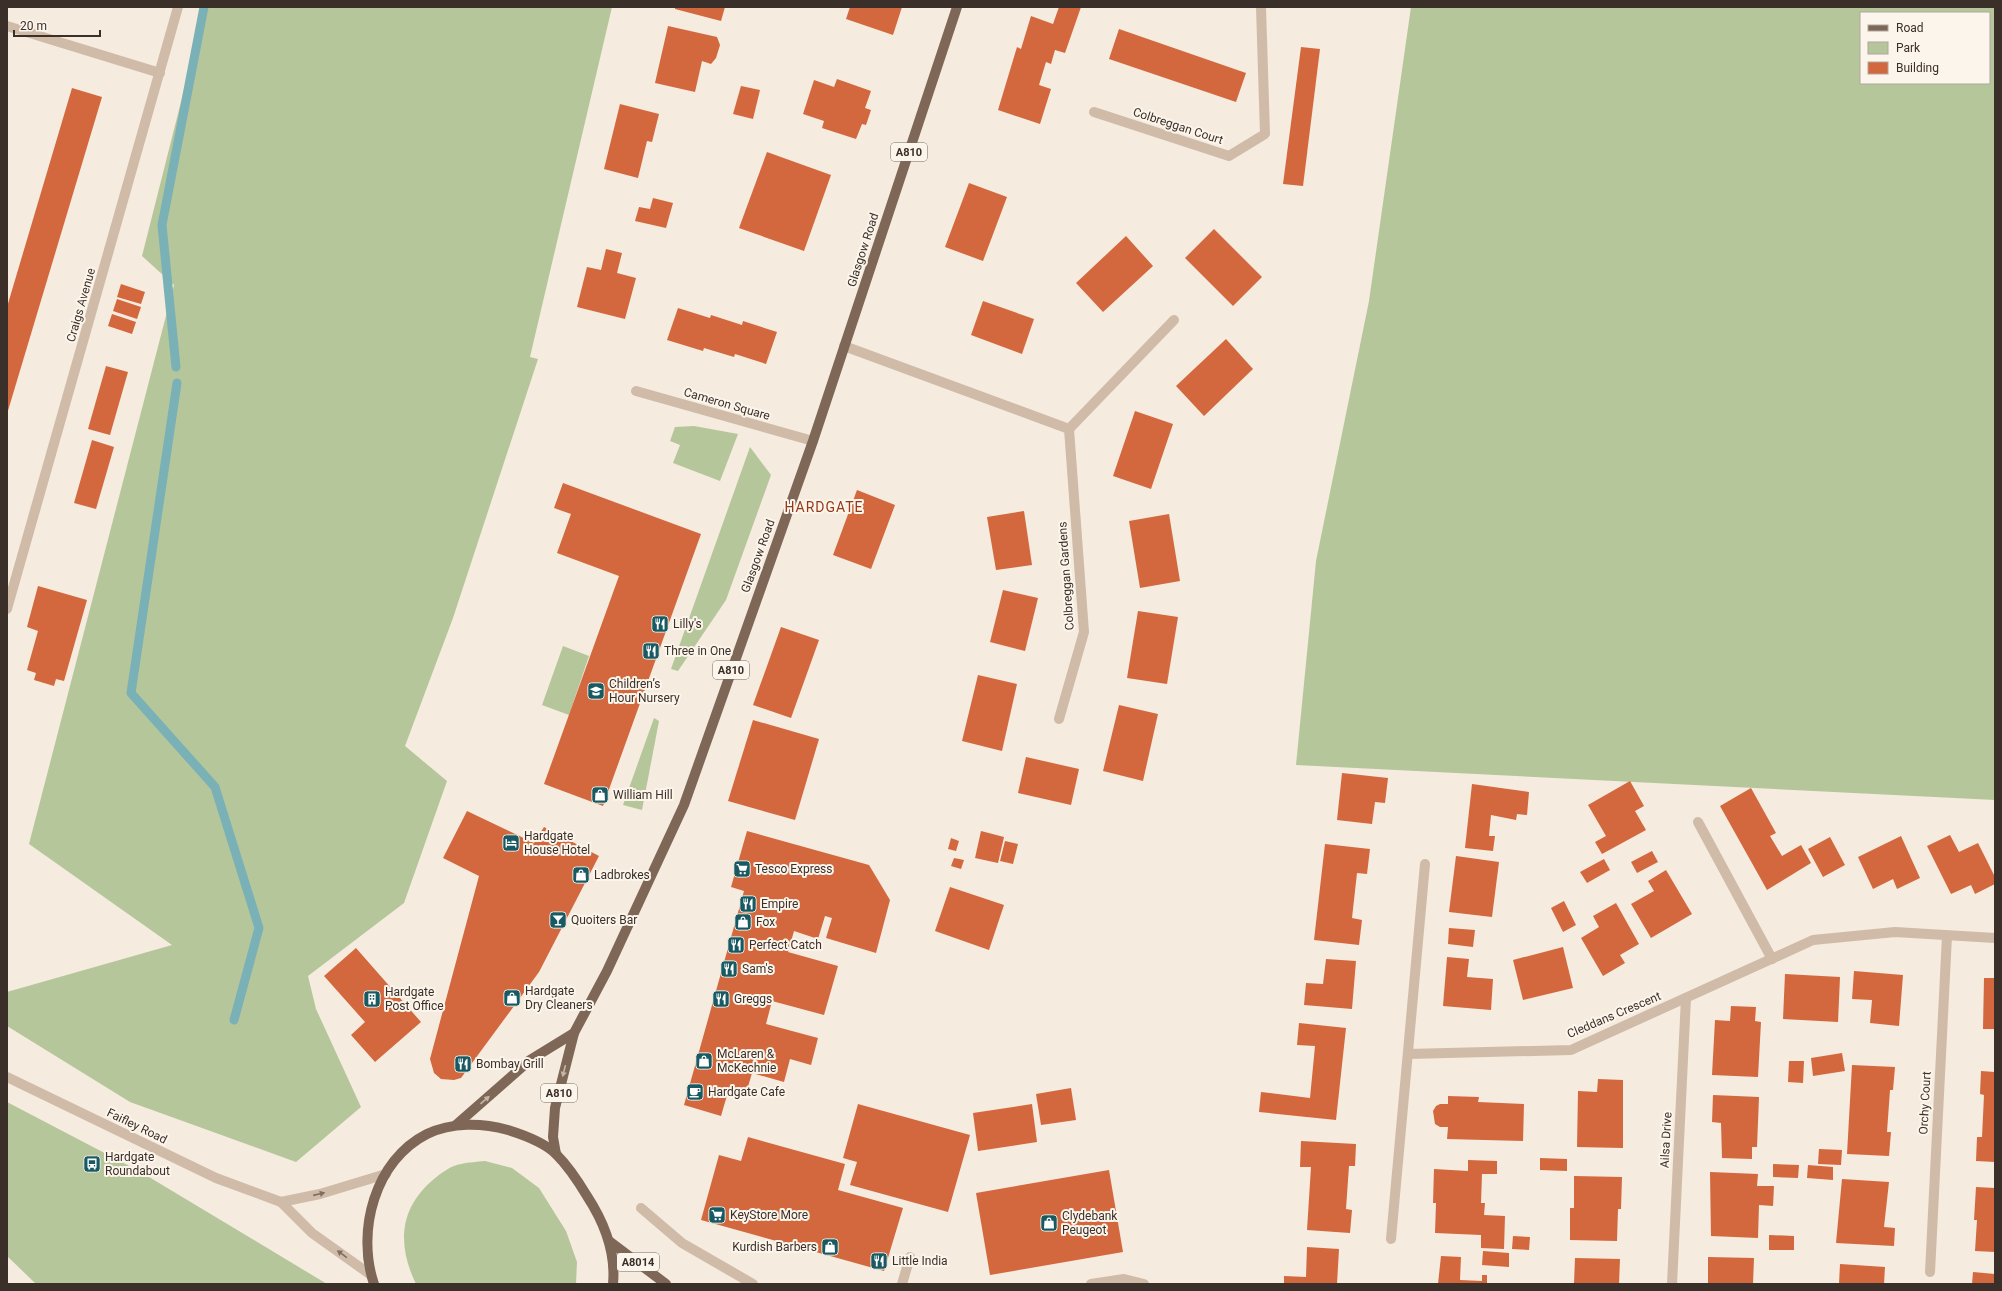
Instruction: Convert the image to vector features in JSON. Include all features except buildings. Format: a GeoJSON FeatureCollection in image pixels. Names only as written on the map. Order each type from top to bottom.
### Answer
{"type":"FeatureCollection","features":[{"type":"Feature","properties":{"kind":"main road","name":"Glasgow Road"},"geometry":{"type":"LineString","coordinates":[[556,1154],[553,1137],[555,1108],[574,1033],[607,971],[684,805],[813,441],[957,7]]}},
{"type":"Feature","properties":{"kind":"main road"},"geometry":{"type":"LineString","coordinates":[[456,1125],[530,1060],[574,1033]]}},
{"type":"Feature","properties":{"kind":"main road"},"geometry":{"type":"LineString","coordinates":[[373,1280],[367,1239],[369,1220],[374,1199],[386,1174],[397,1158],[411,1144],[428,1134],[456,1125],[477,1125],[498,1128],[525,1136],[556,1154],[576,1178],[593,1205],[610,1241],[613,1260],[613,1284]]}},
{"type":"Feature","properties":{"kind":"main road","name":"A8014"},"geometry":{"type":"LineString","coordinates":[[610,1241],[666,1284]]}},
{"type":"Feature","properties":{"kind":"street","name":"Craigs Avenue"},"geometry":{"type":"LineString","coordinates":[[7,609],[178,7]]}},
{"type":"Feature","properties":{"kind":"street","name":"Colbreggan Court"},"geometry":{"type":"LineString","coordinates":[[1094,112],[1229,156],[1265,134],[1261,7]]}},
{"type":"Feature","properties":{"kind":"street"},"geometry":{"type":"LineString","coordinates":[[7,26],[160,73]]}},
{"type":"Feature","properties":{"kind":"street"},"geometry":{"type":"LineString","coordinates":[[844,346],[1069,429],[1174,320]]}},
{"type":"Feature","properties":{"kind":"street","name":"Cameron Square"},"geometry":{"type":"LineString","coordinates":[[636,391],[813,441]]}},
{"type":"Feature","properties":{"kind":"street","name":"Colbreggan Gardens"},"geometry":{"type":"LineString","coordinates":[[1059,719],[1084,632],[1069,429]]}},
{"type":"Feature","properties":{"kind":"street"},"geometry":{"type":"LineString","coordinates":[[1698,822],[1772,959]]}},
{"type":"Feature","properties":{"kind":"street"},"geometry":{"type":"LineString","coordinates":[[1391,1239],[1425,864]]}},
{"type":"Feature","properties":{"kind":"street","name":"Cleddans Crescent"},"geometry":{"type":"LineString","coordinates":[[1408,1054],[1571,1050],[1813,940],[1895,932],[1995,938]]}},
{"type":"Feature","properties":{"kind":"street","name":"Orchy Court"},"geometry":{"type":"LineString","coordinates":[[1930,1272],[1947,936]]}},
{"type":"Feature","properties":{"kind":"street","name":"Ailsa Drive"},"geometry":{"type":"LineString","coordinates":[[1672,1284],[1686,998]]}},
{"type":"Feature","properties":{"kind":"street","name":"Faifley Road"},"geometry":{"type":"LineString","coordinates":[[7,1077],[216,1178],[281,1202],[312,1233],[373,1280]]}},
{"type":"Feature","properties":{"kind":"street"},"geometry":{"type":"LineString","coordinates":[[281,1202],[320,1194],[386,1174]]}},
{"type":"Feature","properties":{"kind":"street"},"geometry":{"type":"LineString","coordinates":[[641,1208],[682,1243],[753,1284]]}},
{"type":"Feature","properties":{"kind":"street"},"geometry":{"type":"LineString","coordinates":[[902,1284],[910,1257]]}},
{"type":"Feature","properties":{"kind":"street"},"geometry":{"type":"LineString","coordinates":[[1091,1284],[1124,1279],[1144,1284]]}},
{"type":"Feature","properties":{"kind":"green space"},"geometry":{"type":"Polygon","coordinates":[[[205,7],[612,7],[530,357],[538,359],[453,618],[405,746],[447,781],[404,903],[308,976],[316,1009],[361,1107],[296,1162],[130,1102],[7,1026],[7,992],[172,945],[29,844],[174,285],[142,256],[205,7]]]}},
{"type":"Feature","properties":{"kind":"green space"},"geometry":{"type":"Polygon","coordinates":[[[1411,7],[1995,7],[1995,800],[1296,765],[1316,561],[1369,301],[1411,7]]]}},
{"type":"Feature","properties":{"kind":"green space"},"geometry":{"type":"Polygon","coordinates":[[[694,426],[738,434],[720,481],[673,463],[680,445],[670,441],[675,427],[694,426]]]}},
{"type":"Feature","properties":{"kind":"green space"},"geometry":{"type":"Polygon","coordinates":[[[750,447],[771,475],[726,600],[678,671],[671,669],[750,447]]]}},
{"type":"Feature","properties":{"kind":"green space"},"geometry":{"type":"Polygon","coordinates":[[[563,646],[589,656],[569,715],[542,705],[563,646]]]}},
{"type":"Feature","properties":{"kind":"green space"},"geometry":{"type":"Polygon","coordinates":[[[654,718],[659,721],[642,810],[623,805],[654,718]]]}},
{"type":"Feature","properties":{"kind":"green space"},"geometry":{"type":"Polygon","coordinates":[[[7,1102],[139,1171],[327,1284],[36,1284],[7,1256],[7,1102]]]}},
{"type":"Feature","properties":{"kind":"green space"},"geometry":{"type":"Polygon","coordinates":[[[485,1161],[512,1168],[539,1188],[566,1231],[577,1262],[576,1284],[416,1284],[406,1255],[404,1241],[408,1215],[414,1202],[422,1190],[440,1174],[454,1166],[485,1161]]]}},
{"type":"Feature","properties":{"kind":"waterway"},"geometry":{"type":"LineString","coordinates":[[176,367],[162,225],[204,7]]}},
{"type":"Feature","properties":{"kind":"waterway"},"geometry":{"type":"LineString","coordinates":[[177,383],[131,693],[215,787],[259,928],[234,1020]]}},
{"type":"Feature","properties":{"kind":"place","name":"Lilly's"},"geometry":{"type":"Point","coordinates":[660,624]}},
{"type":"Feature","properties":{"kind":"place","name":"Three in One"},"geometry":{"type":"Point","coordinates":[651,651]}},
{"type":"Feature","properties":{"kind":"place","name":"Children’s Hour Nursery"},"geometry":{"type":"Point","coordinates":[596,691]}},
{"type":"Feature","properties":{"kind":"place","name":"William Hill"},"geometry":{"type":"Point","coordinates":[600,795]}},
{"type":"Feature","properties":{"kind":"place","name":"Hardgate House Hotel"},"geometry":{"type":"Point","coordinates":[511,843]}},
{"type":"Feature","properties":{"kind":"place","name":"Tesco Express"},"geometry":{"type":"Point","coordinates":[742,869]}},
{"type":"Feature","properties":{"kind":"place","name":"Ladbrokes"},"geometry":{"type":"Point","coordinates":[581,875]}},
{"type":"Feature","properties":{"kind":"place","name":"Empire"},"geometry":{"type":"Point","coordinates":[748,904]}},
{"type":"Feature","properties":{"kind":"place","name":"Quoiters Bar"},"geometry":{"type":"Point","coordinates":[558,920]}},
{"type":"Feature","properties":{"kind":"place","name":"Fox"},"geometry":{"type":"Point","coordinates":[743,922]}},
{"type":"Feature","properties":{"kind":"place","name":"Perfect Catch"},"geometry":{"type":"Point","coordinates":[736,945]}},
{"type":"Feature","properties":{"kind":"place","name":"Sam's"},"geometry":{"type":"Point","coordinates":[729,969]}},
{"type":"Feature","properties":{"kind":"place","name":"Hardgate Dry Cleaners"},"geometry":{"type":"Point","coordinates":[512,998]}},
{"type":"Feature","properties":{"kind":"place","name":"Hardgate Post Office"},"geometry":{"type":"Point","coordinates":[372,999]}},
{"type":"Feature","properties":{"kind":"place","name":"Greggs"},"geometry":{"type":"Point","coordinates":[721,999]}},
{"type":"Feature","properties":{"kind":"place","name":"McLaren & McKechnie"},"geometry":{"type":"Point","coordinates":[704,1061]}},
{"type":"Feature","properties":{"kind":"place","name":"Bombay Grill"},"geometry":{"type":"Point","coordinates":[463,1064]}},
{"type":"Feature","properties":{"kind":"place","name":"Hardgate Cafe"},"geometry":{"type":"Point","coordinates":[695,1092]}},
{"type":"Feature","properties":{"kind":"place","name":"Hardgate Roundabout"},"geometry":{"type":"Point","coordinates":[92,1164]}},
{"type":"Feature","properties":{"kind":"place","name":"KeyStore More"},"geometry":{"type":"Point","coordinates":[717,1215]}},
{"type":"Feature","properties":{"kind":"place","name":"Clydebank Peugeot"},"geometry":{"type":"Point","coordinates":[1049,1223]}},
{"type":"Feature","properties":{"kind":"place","name":"Kurdish Barbers"},"geometry":{"type":"Point","coordinates":[830,1247]}},
{"type":"Feature","properties":{"kind":"place","name":"Little India"},"geometry":{"type":"Point","coordinates":[879,1261]}},
{"type":"Feature","properties":{"kind":"district","name":"HARDGATE"},"geometry":{"type":"Point","coordinates":[824,507]}}]}
